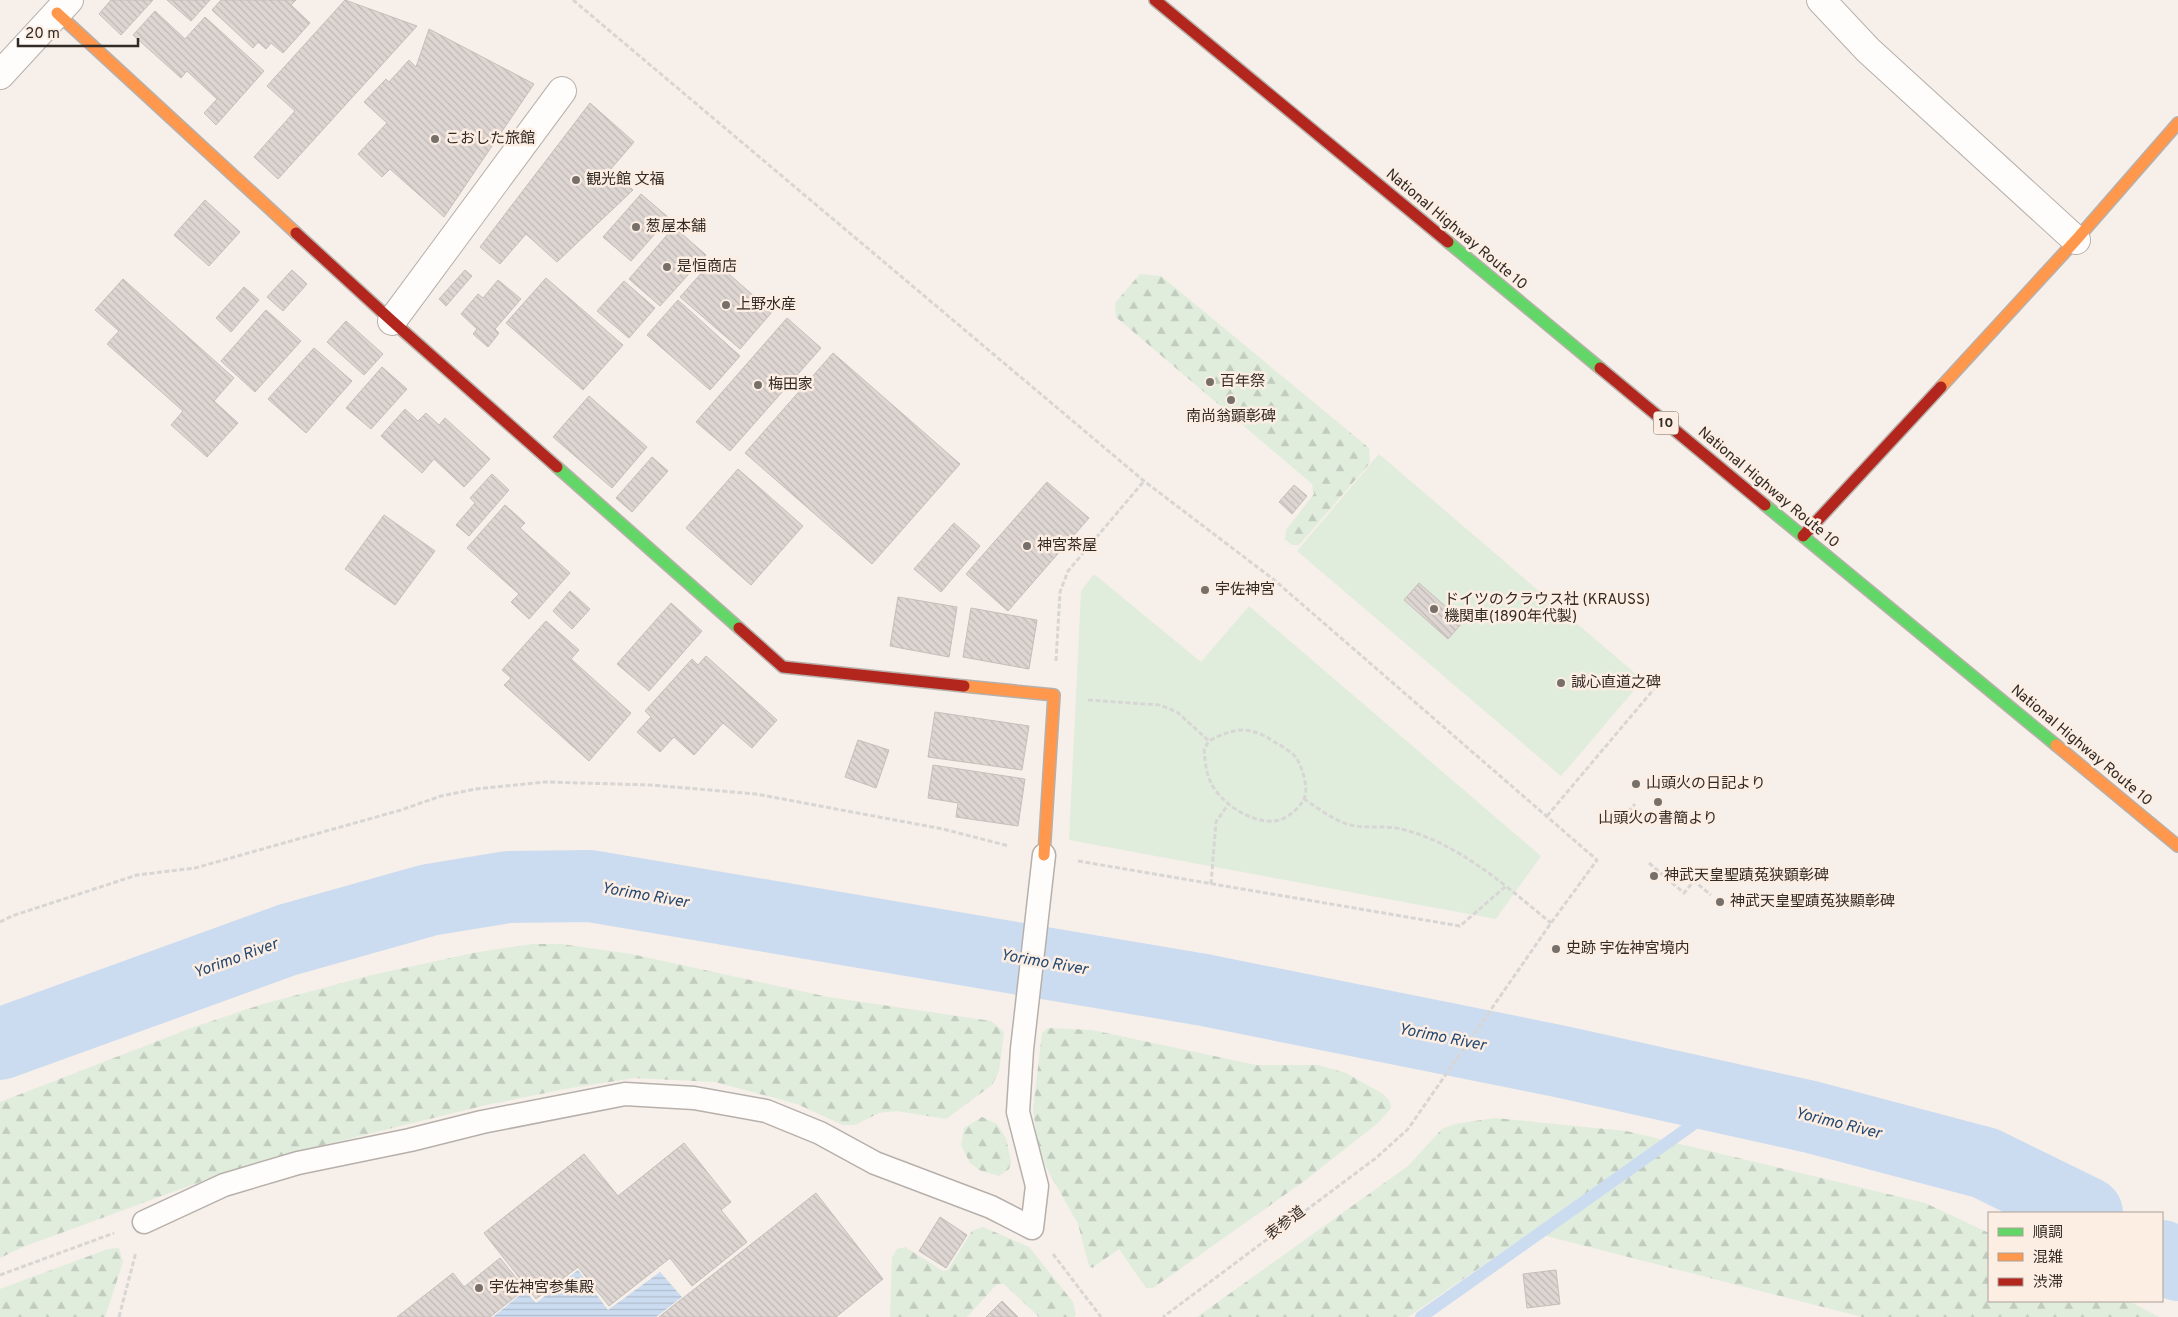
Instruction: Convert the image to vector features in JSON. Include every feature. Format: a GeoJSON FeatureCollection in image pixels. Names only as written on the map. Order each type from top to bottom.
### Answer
{"type":"FeatureCollection","features":[{"type":"Feature","properties":{"kind":"main road","name":"National Highway Route 10"},"geometry":{"type":"LineString","coordinates":[[1155,0],[2178,846]]}},
{"type":"Feature","properties":{"kind":"main road"},"geometry":{"type":"LineString","coordinates":[[63,7],[392,321],[783,668],[1054,695],[1043,863]]}},
{"type":"Feature","properties":{"kind":"main road"},"geometry":{"type":"LineString","coordinates":[[1803,536],[2076,240],[2178,123]]}},
{"type":"Feature","properties":{"kind":"street"},"geometry":{"type":"LineString","coordinates":[[1821,0],[1868,50],[2076,240]]}},
{"type":"Feature","properties":{"kind":"street"},"geometry":{"type":"LineString","coordinates":[[0,75],[63,7]]}},
{"type":"Feature","properties":{"kind":"street"},"geometry":{"type":"LineString","coordinates":[[392,321],[562,91]]}},
{"type":"Feature","properties":{"kind":"lane"},"geometry":{"type":"LineString","coordinates":[[144,1222],[224,1184],[298,1163],[410,1140],[482,1122],[625,1094],[694,1098],[766,1111],[820,1134],[876,1163],[992,1207],[1032,1228],[1037,1186],[1018,1112],[1022,1049],[1043,863]]}},
{"type":"Feature","properties":{"kind":"path"},"geometry":{"type":"LineString","coordinates":[[573,0],[1144,481],[1273,580],[1547,816],[1654,689]]}},
{"type":"Feature","properties":{"kind":"path"},"geometry":{"type":"LineString","coordinates":[[1144,481],[1068,571],[1060,592],[1054,695],[1106,702],[1160,705],[1178,712],[1209,741]]}},
{"type":"Feature","properties":{"kind":"path"},"geometry":{"type":"LineString","coordinates":[[1247,729],[1268,738],[1297,759],[1304,778],[1306,795],[1304,799],[1289,816],[1274,822],[1259,819],[1238,810],[1211,783],[1204,749],[1209,741],[1227,732],[1247,729]]}},
{"type":"Feature","properties":{"kind":"path"},"geometry":{"type":"LineString","coordinates":[[0,922],[12,916],[137,875],[195,868],[401,810],[441,796],[476,789],[546,782],[651,785],[756,794],[943,828],[1043,863],[1211,884],[1460,926],[1506,886]]}},
{"type":"Feature","properties":{"kind":"path"},"geometry":{"type":"LineString","coordinates":[[1304,799],[1336,819],[1351,825],[1400,828],[1422,835],[1473,862],[1551,923]]}},
{"type":"Feature","properties":{"kind":"path"},"geometry":{"type":"LineString","coordinates":[[1211,884],[1216,822],[1229,803]]}},
{"type":"Feature","properties":{"kind":"path"},"geometry":{"type":"LineString","coordinates":[[1618,823],[1635,804]]}},
{"type":"Feature","properties":{"kind":"path","name":"表参道"},"geometry":{"type":"LineString","coordinates":[[1163,1317],[1376,1158],[1408,1129],[1597,860],[1547,816]]}},
{"type":"Feature","properties":{"kind":"path"},"geometry":{"type":"LineString","coordinates":[[1648,862],[1684,893],[1694,881],[1711,895]]}},
{"type":"Feature","properties":{"kind":"path"},"geometry":{"type":"LineString","coordinates":[[0,1275],[144,1222]]}},
{"type":"Feature","properties":{"kind":"path"},"geometry":{"type":"LineString","coordinates":[[119,1317],[144,1222]]}},
{"type":"Feature","properties":{"kind":"path"},"geometry":{"type":"LineString","coordinates":[[1032,1228],[1100,1317]]}},
{"type":"Feature","properties":{"kind":"green space"},"geometry":{"type":"Polygon","coordinates":[[[1140,274],[1161,276],[1369,448],[1370,463],[1299,545],[1292,545],[1285,539],[1286,530],[1314,494],[1312,484],[1116,317],[1115,303],[1140,274]]]}},
{"type":"Feature","properties":{"kind":"green space"},"geometry":{"type":"Polygon","coordinates":[[[1379,454],[1643,680],[1561,776],[1297,551],[1379,454]]]}},
{"type":"Feature","properties":{"kind":"green space"},"geometry":{"type":"Polygon","coordinates":[[[1094,574],[1201,662],[1249,606],[1541,856],[1496,919],[1069,840],[1081,591],[1094,574]]]}},
{"type":"Feature","properties":{"kind":"green space"},"geometry":{"type":"Polygon","coordinates":[[[532,944],[561,944],[631,954],[828,997],[991,1021],[1004,1032],[999,1071],[992,1085],[946,1119],[897,1111],[879,1113],[855,1125],[843,1125],[797,1104],[715,1082],[634,1078],[565,1089],[486,1105],[275,1157],[227,1172],[23,1247],[0,1258],[0,1102],[194,1027],[263,1004],[372,975],[473,953],[532,944]]]}},
{"type":"Feature","properties":{"kind":"green space"},"geometry":{"type":"Polygon","coordinates":[[[1048,1028],[1092,1030],[1256,1065],[1318,1065],[1346,1073],[1383,1094],[1389,1100],[1391,1108],[1378,1123],[1303,1182],[1153,1288],[1146,1288],[1119,1249],[1092,1268],[1089,1266],[1078,1224],[1046,1167],[1037,1138],[1033,1110],[1042,1033],[1048,1028]]]}},
{"type":"Feature","properties":{"kind":"green space"},"geometry":{"type":"Polygon","coordinates":[[[982,1117],[997,1124],[1006,1138],[1011,1162],[1009,1169],[999,1176],[979,1170],[970,1163],[961,1145],[964,1128],[982,1117]]]}},
{"type":"Feature","properties":{"kind":"green space"},"geometry":{"type":"Polygon","coordinates":[[[1495,1118],[1626,1131],[1925,1203],[1988,1233],[1988,1302],[2131,1302],[2159,1317],[1862,1317],[1531,1232],[1408,1317],[1197,1317],[1408,1166],[1442,1129],[1455,1124],[1495,1118]]]}},
{"type":"Feature","properties":{"kind":"green space"},"geometry":{"type":"Polygon","coordinates":[[[983,1227],[1029,1247],[1073,1302],[1076,1315],[1074,1317],[1039,1317],[1004,1284],[997,1284],[967,1317],[890,1317],[892,1257],[897,1249],[905,1247],[943,1271],[948,1270],[972,1231],[983,1227]]]}},
{"type":"Feature","properties":{"kind":"green space"},"geometry":{"type":"Polygon","coordinates":[[[119,1248],[123,1262],[105,1317],[0,1317],[0,1289],[108,1249],[119,1248]]]}},
{"type":"Feature","properties":{"kind":"water"},"geometry":{"type":"Polygon","coordinates":[[[578,1270],[608,1310],[660,1272],[682,1297],[656,1317],[493,1317],[525,1291],[536,1303],[578,1270]]]}},
{"type":"Feature","properties":{"kind":"building"},"geometry":{"type":"Polygon","coordinates":[[[111,0],[153,0],[121,35],[99,14],[111,0]]]}},
{"type":"Feature","properties":{"kind":"building"},"geometry":{"type":"Polygon","coordinates":[[[167,0],[210,0],[191,21],[167,0]]]}},
{"type":"Feature","properties":{"kind":"building"},"geometry":{"type":"Polygon","coordinates":[[[221,0],[296,0],[291,5],[310,23],[283,53],[271,43],[266,49],[258,42],[253,48],[212,10],[221,0]]]}},
{"type":"Feature","properties":{"kind":"building"},"geometry":{"type":"Polygon","coordinates":[[[345,0],[417,26],[278,179],[254,157],[295,111],[267,86],[345,0]]]}},
{"type":"Feature","properties":{"kind":"building"},"geometry":{"type":"Polygon","coordinates":[[[155,11],[185,39],[205,17],[264,71],[216,125],[204,113],[217,99],[187,71],[181,78],[133,35],[155,11]]]}},
{"type":"Feature","properties":{"kind":"building","name":"こおした旅館"},"geometry":{"type":"Polygon","coordinates":[[[429,29],[534,84],[444,217],[390,169],[382,177],[358,154],[387,123],[364,102],[386,79],[389,82],[409,60],[416,67],[429,29]]]}},
{"type":"Feature","properties":{"kind":"building","name":"観光館 文福"},"geometry":{"type":"Polygon","coordinates":[[[590,103],[634,142],[610,170],[633,190],[557,262],[526,234],[500,264],[480,247],[590,103]]]}},
{"type":"Feature","properties":{"kind":"building","name":"葱屋本舗"},"geometry":{"type":"Polygon","coordinates":[[[641,194],[669,218],[631,261],[603,237],[641,194]]]}},
{"type":"Feature","properties":{"kind":"building"},"geometry":{"type":"Polygon","coordinates":[[[205,200],[240,232],[209,266],[174,235],[205,200]]]}},
{"type":"Feature","properties":{"kind":"building","name":"是恒商店"},"geometry":{"type":"Polygon","coordinates":[[[674,227],[706,255],[660,306],[629,279],[674,227]]]}},
{"type":"Feature","properties":{"kind":"building","name":"上野水産"},"geometry":{"type":"Polygon","coordinates":[[[713,260],[772,312],[740,349],[680,297],[713,260]]]}},
{"type":"Feature","properties":{"kind":"building"},"geometry":{"type":"Polygon","coordinates":[[[292,270],[307,284],[283,311],[267,297],[292,270]]]}},
{"type":"Feature","properties":{"kind":"building"},"geometry":{"type":"Polygon","coordinates":[[[465,270],[472,276],[446,306],[439,299],[465,270]]]}},
{"type":"Feature","properties":{"kind":"building"},"geometry":{"type":"Polygon","coordinates":[[[546,278],[623,345],[583,390],[506,323],[546,278]]]}},
{"type":"Feature","properties":{"kind":"building"},"geometry":{"type":"Polygon","coordinates":[[[123,279],[234,378],[214,401],[238,423],[207,457],[171,425],[183,411],[107,344],[119,331],[95,310],[123,279]]]}},
{"type":"Feature","properties":{"kind":"building"},"geometry":{"type":"Polygon","coordinates":[[[498,280],[521,299],[495,329],[499,333],[488,347],[473,334],[477,329],[461,314],[478,294],[483,298],[498,280]]]}},
{"type":"Feature","properties":{"kind":"building"},"geometry":{"type":"Polygon","coordinates":[[[624,281],[655,308],[629,338],[597,311],[624,281]]]}},
{"type":"Feature","properties":{"kind":"building"},"geometry":{"type":"Polygon","coordinates":[[[244,287],[259,300],[231,332],[216,318],[244,287]]]}},
{"type":"Feature","properties":{"kind":"building"},"geometry":{"type":"Polygon","coordinates":[[[678,300],[740,356],[710,390],[647,335],[678,300]]]}},
{"type":"Feature","properties":{"kind":"building"},"geometry":{"type":"Polygon","coordinates":[[[266,310],[301,341],[255,392],[221,361],[266,310]]]}},
{"type":"Feature","properties":{"kind":"building","name":"梅田家"},"geometry":{"type":"Polygon","coordinates":[[[787,318],[821,348],[730,451],[696,422],[787,318]]]}},
{"type":"Feature","properties":{"kind":"building"},"geometry":{"type":"Polygon","coordinates":[[[346,321],[383,354],[364,375],[327,342],[346,321]]]}},
{"type":"Feature","properties":{"kind":"building"},"geometry":{"type":"Polygon","coordinates":[[[314,348],[352,381],[306,433],[268,399],[314,348]]]}},
{"type":"Feature","properties":{"kind":"building"},"geometry":{"type":"Polygon","coordinates":[[[833,353],[960,464],[872,564],[745,453],[833,353]]]}},
{"type":"Feature","properties":{"kind":"building"},"geometry":{"type":"Polygon","coordinates":[[[382,367],[407,389],[371,429],[346,408],[382,367]]]}},
{"type":"Feature","properties":{"kind":"building"},"geometry":{"type":"Polygon","coordinates":[[[589,396],[647,447],[612,488],[553,437],[589,396]]]}},
{"type":"Feature","properties":{"kind":"building"},"geometry":{"type":"Polygon","coordinates":[[[405,409],[418,421],[426,413],[439,425],[445,418],[490,459],[464,487],[434,459],[422,473],[381,436],[405,409]]]}},
{"type":"Feature","properties":{"kind":"building"},"geometry":{"type":"Polygon","coordinates":[[[652,457],[668,471],[632,512],[616,498],[652,457]]]}},
{"type":"Feature","properties":{"kind":"building"},"geometry":{"type":"Polygon","coordinates":[[[738,469],[803,526],[751,585],[686,528],[738,469]]]}},
{"type":"Feature","properties":{"kind":"building"},"geometry":{"type":"Polygon","coordinates":[[[492,474],[509,490],[469,536],[456,525],[475,503],[470,498],[492,474]]]}},
{"type":"Feature","properties":{"kind":"building","name":"神宮茶屋"},"geometry":{"type":"Polygon","coordinates":[[[1047,482],[1089,518],[1008,611],[966,574],[1047,482]]]}},
{"type":"Feature","properties":{"kind":"building"},"geometry":{"type":"Polygon","coordinates":[[[1294,485],[1307,496],[1292,514],[1279,502],[1294,485]]]}},
{"type":"Feature","properties":{"kind":"building"},"geometry":{"type":"Polygon","coordinates":[[[505,505],[525,523],[520,528],[570,573],[529,619],[511,602],[519,594],[467,548],[505,505]]]}},
{"type":"Feature","properties":{"kind":"building"},"geometry":{"type":"Polygon","coordinates":[[[384,515],[435,551],[395,605],[345,569],[384,515]]]}},
{"type":"Feature","properties":{"kind":"building"},"geometry":{"type":"Polygon","coordinates":[[[954,523],[980,546],[941,592],[914,569],[954,523]]]}},
{"type":"Feature","properties":{"kind":"building"},"geometry":{"type":"Polygon","coordinates":[[[1419,583],[1463,622],[1448,639],[1404,600],[1419,583]]]}},
{"type":"Feature","properties":{"kind":"building"},"geometry":{"type":"Polygon","coordinates":[[[570,591],[590,609],[572,629],[553,611],[570,591]]]}},
{"type":"Feature","properties":{"kind":"building"},"geometry":{"type":"Polygon","coordinates":[[[898,597],[957,607],[949,657],[890,646],[898,597]]]}},
{"type":"Feature","properties":{"kind":"building"},"geometry":{"type":"Polygon","coordinates":[[[671,603],[702,631],[649,691],[617,664],[671,603]]]}},
{"type":"Feature","properties":{"kind":"building"},"geometry":{"type":"Polygon","coordinates":[[[971,608],[1037,620],[1029,669],[963,657],[971,608]]]}},
{"type":"Feature","properties":{"kind":"building"},"geometry":{"type":"Polygon","coordinates":[[[546,621],[579,650],[571,659],[631,713],[589,761],[504,685],[511,678],[502,670],[546,621]]]}},
{"type":"Feature","properties":{"kind":"building"},"geometry":{"type":"Polygon","coordinates":[[[706,656],[777,720],[752,748],[723,723],[694,755],[674,737],[660,752],[637,732],[651,717],[645,711],[692,659],[698,665],[706,656]]]}},
{"type":"Feature","properties":{"kind":"building"},"geometry":{"type":"Polygon","coordinates":[[[935,712],[1029,726],[1022,770],[928,757],[935,712]]]}},
{"type":"Feature","properties":{"kind":"building"},"geometry":{"type":"Polygon","coordinates":[[[858,740],[889,750],[876,788],[845,777],[858,740]]]}},
{"type":"Feature","properties":{"kind":"building"},"geometry":{"type":"Polygon","coordinates":[[[933,765],[1025,779],[1018,826],[956,817],[958,803],[928,798],[933,765]]]}},
{"type":"Feature","properties":{"kind":"building"},"geometry":{"type":"Polygon","coordinates":[[[684,1143],[731,1202],[721,1210],[747,1242],[692,1286],[670,1258],[609,1306],[578,1267],[536,1299],[484,1233],[584,1154],[618,1196],[684,1143]]]}},
{"type":"Feature","properties":{"kind":"building"},"geometry":{"type":"Polygon","coordinates":[[[816,1193],[883,1279],[836,1317],[659,1317],[816,1193]]]}},
{"type":"Feature","properties":{"kind":"building"},"geometry":{"type":"Polygon","coordinates":[[[940,1217],[967,1235],[946,1268],[919,1251],[940,1217]]]}},
{"type":"Feature","properties":{"kind":"building","name":"宇佐神宮参集殿"},"geometry":{"type":"Polygon","coordinates":[[[500,1258],[525,1289],[490,1317],[397,1317],[453,1273],[464,1287],[500,1258]]]}},
{"type":"Feature","properties":{"kind":"building"},"geometry":{"type":"Polygon","coordinates":[[[1556,1270],[1560,1304],[1527,1308],[1523,1274],[1556,1270]]]}},
{"type":"Feature","properties":{"kind":"building"},"geometry":{"type":"Polygon","coordinates":[[[1002,1301],[1018,1317],[986,1317],[1002,1301]]]}},
{"type":"Feature","properties":{"kind":"waterway","name":"Yorimo River"},"geometry":{"type":"LineString","coordinates":[[0,1044],[287,940],[429,900],[508,887],[590,886],[1204,990],[1558,1061],[1811,1117],[1985,1163],[2085,1212]]}},
{"type":"Feature","properties":{"kind":"waterway"},"geometry":{"type":"LineString","coordinates":[[1421,1317],[1729,1099]]}},
{"type":"Feature","properties":{"kind":"waterway","name":"Yorimo River"},"geometry":{"type":"LineString","coordinates":[[2163,1257],[2178,1265]]}},
{"type":"Feature","properties":{"kind":"traffic: fast"},"geometry":{"type":"LineString","coordinates":[[1448,242],[1600,368]]}},
{"type":"Feature","properties":{"kind":"traffic: fast"},"geometry":{"type":"LineString","coordinates":[[557,467],[739,628]]}},
{"type":"Feature","properties":{"kind":"traffic: fast"},"geometry":{"type":"LineString","coordinates":[[1765,505],[2056,745]]}},
{"type":"Feature","properties":{"kind":"traffic: slow"},"geometry":{"type":"LineString","coordinates":[[57,13],[296,233]]}},
{"type":"Feature","properties":{"kind":"traffic: slow"},"geometry":{"type":"LineString","coordinates":[[1941,387],[2076,240],[2178,123]]}},
{"type":"Feature","properties":{"kind":"traffic: slow"},"geometry":{"type":"LineString","coordinates":[[964,686],[1054,695],[1044,855]]}},
{"type":"Feature","properties":{"kind":"traffic: slow"},"geometry":{"type":"LineString","coordinates":[[2056,745],[2178,846]]}},
{"type":"Feature","properties":{"kind":"traffic: jam"},"geometry":{"type":"LineString","coordinates":[[1155,0],[1448,242]]}},
{"type":"Feature","properties":{"kind":"traffic: jam"},"geometry":{"type":"LineString","coordinates":[[296,233],[557,467]]}},
{"type":"Feature","properties":{"kind":"traffic: jam"},"geometry":{"type":"LineString","coordinates":[[1600,368],[1765,505]]}},
{"type":"Feature","properties":{"kind":"traffic: jam"},"geometry":{"type":"LineString","coordinates":[[1803,536],[1941,387]]}},
{"type":"Feature","properties":{"kind":"traffic: jam"},"geometry":{"type":"LineString","coordinates":[[739,628],[783,667],[964,686]]}},
{"type":"Feature","properties":{"kind":"place","name":"こおした旅館"},"geometry":{"type":"Point","coordinates":[435,139]}},
{"type":"Feature","properties":{"kind":"place","name":"観光館 文福"},"geometry":{"type":"Point","coordinates":[576,180]}},
{"type":"Feature","properties":{"kind":"place","name":"葱屋本舗"},"geometry":{"type":"Point","coordinates":[636,227]}},
{"type":"Feature","properties":{"kind":"place","name":"是恒商店"},"geometry":{"type":"Point","coordinates":[667,267]}},
{"type":"Feature","properties":{"kind":"place","name":"上野水産"},"geometry":{"type":"Point","coordinates":[726,305]}},
{"type":"Feature","properties":{"kind":"place","name":"百年祭"},"geometry":{"type":"Point","coordinates":[1210,382]}},
{"type":"Feature","properties":{"kind":"place","name":"梅田家"},"geometry":{"type":"Point","coordinates":[758,385]}},
{"type":"Feature","properties":{"kind":"place","name":"南尚翁顕彰碑"},"geometry":{"type":"Point","coordinates":[1231,400]}},
{"type":"Feature","properties":{"kind":"place","name":"神宮茶屋"},"geometry":{"type":"Point","coordinates":[1027,546]}},
{"type":"Feature","properties":{"kind":"place","name":"宇佐神宮"},"geometry":{"type":"Point","coordinates":[1205,590]}},
{"type":"Feature","properties":{"kind":"place","name":"ドイツのクラウス社 (KRAUSS) 機関車(1890年代製)"},"geometry":{"type":"Point","coordinates":[1434,609]}},
{"type":"Feature","properties":{"kind":"place","name":"誠心直道之碑"},"geometry":{"type":"Point","coordinates":[1561,683]}},
{"type":"Feature","properties":{"kind":"place","name":"山頭火の日記より"},"geometry":{"type":"Point","coordinates":[1636,784]}},
{"type":"Feature","properties":{"kind":"place","name":"山頭火の書簡より"},"geometry":{"type":"Point","coordinates":[1658,802]}},
{"type":"Feature","properties":{"kind":"place","name":"神武天皇聖蹟菟狭顕彰碑"},"geometry":{"type":"Point","coordinates":[1654,876]}},
{"type":"Feature","properties":{"kind":"place","name":"神武天皇聖蹟菟狭顯彰碑"},"geometry":{"type":"Point","coordinates":[1720,902]}},
{"type":"Feature","properties":{"kind":"place","name":"史跡 宇佐神宮境内"},"geometry":{"type":"Point","coordinates":[1556,949]}},
{"type":"Feature","properties":{"kind":"place","name":"宇佐神宮参集殿"},"geometry":{"type":"Point","coordinates":[479,1288]}}]}
